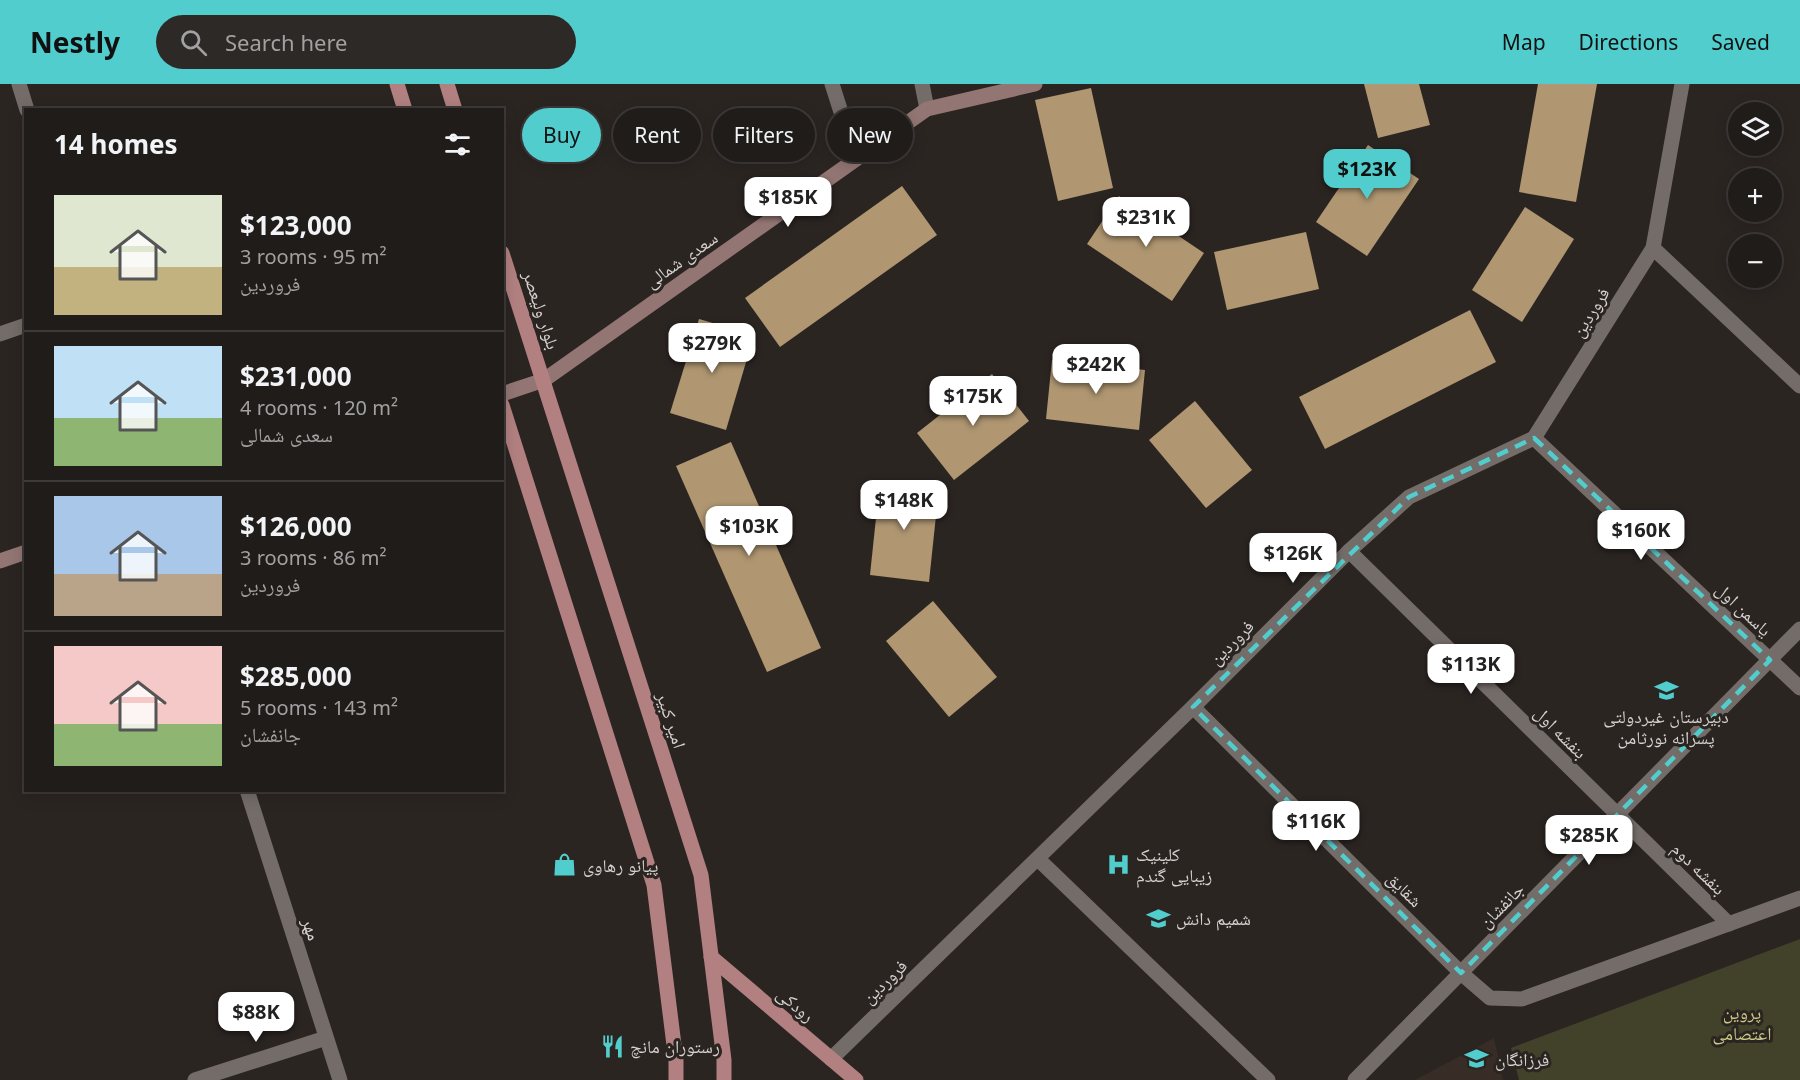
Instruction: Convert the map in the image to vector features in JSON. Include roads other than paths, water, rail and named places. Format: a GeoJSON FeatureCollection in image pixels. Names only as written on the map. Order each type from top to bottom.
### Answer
{"type":"FeatureCollection","features":[{"type":"Feature","properties":{"kind":"main road"},"geometry":{"type":"LineString","coordinates":[[397,84],[404,108]]}},
{"type":"Feature","properties":{"kind":"main road"},"geometry":{"type":"LineString","coordinates":[[447,84],[454,108]]}},
{"type":"Feature","properties":{"kind":"main road","name":"سعدى شمالى"},"geometry":{"type":"LineString","coordinates":[[913,119],[927,109],[1035,84]]}},
{"type":"Feature","properties":{"kind":"main road","name":"سعدى شمالى"},"geometry":{"type":"LineString","coordinates":[[504,393],[544,380],[852,162]]}},
{"type":"Feature","properties":{"kind":"main road","name":"بلوار ولیعصر"},"geometry":{"type":"LineString","coordinates":[[504,259],[544,380]]}},
{"type":"Feature","properties":{"kind":"main road","name":"امیر کبیر"},"geometry":{"type":"LineString","coordinates":[[544,380],[701,875],[724,1059],[723,1080]]}},
{"type":"Feature","properties":{"kind":"main road"},"geometry":{"type":"LineString","coordinates":[[504,411],[654,885],[676,1061],[676,1080]]}},
{"type":"Feature","properties":{"kind":"main road"},"geometry":{"type":"LineString","coordinates":[[0,561],[24,553]]}},
{"type":"Feature","properties":{"kind":"main road","name":"رودکى"},"geometry":{"type":"LineString","coordinates":[[711,957],[856,1080]]}},
{"type":"Feature","properties":{"kind":"street"},"geometry":{"type":"LineString","coordinates":[[19,84],[26,108]]}},
{"type":"Feature","properties":{"kind":"street"},"geometry":{"type":"LineString","coordinates":[[832,84],[840,108]]}},
{"type":"Feature","properties":{"kind":"street"},"geometry":{"type":"LineString","coordinates":[[922,84],[927,109]]}},
{"type":"Feature","properties":{"kind":"street","name":"فروردین"},"geometry":{"type":"LineString","coordinates":[[831,1059],[1193,707],[1349,551],[1409,496],[1534,438],[1653,248],[1682,84]]}},
{"type":"Feature","properties":{"kind":"street"},"geometry":{"type":"LineString","coordinates":[[1653,248],[1800,386]]}},
{"type":"Feature","properties":{"kind":"street"},"geometry":{"type":"LineString","coordinates":[[0,334],[24,327]]}},
{"type":"Feature","properties":{"kind":"street","name":"یاسمن اول"},"geometry":{"type":"LineString","coordinates":[[1534,438],[1800,688]]}},
{"type":"Feature","properties":{"kind":"street","name":"بنفشه اول"},"geometry":{"type":"LineString","coordinates":[[1349,551],[1617,815]]}},
{"type":"Feature","properties":{"kind":"street","name":"جانفشان"},"geometry":{"type":"LineString","coordinates":[[1355,1080],[1800,629]]}},
{"type":"Feature","properties":{"kind":"street","name":"شقایق"},"geometry":{"type":"LineString","coordinates":[[1193,707],[1461,973],[1490,998],[1522,999],[1800,898]]}},
{"type":"Feature","properties":{"kind":"street","name":"مهر"},"geometry":{"type":"LineString","coordinates":[[248,792],[340,1080]]}},
{"type":"Feature","properties":{"kind":"street","name":"بنفشه دوم"},"geometry":{"type":"LineString","coordinates":[[1617,815],[1729,924]]}},
{"type":"Feature","properties":{"kind":"street"},"geometry":{"type":"LineString","coordinates":[[1038,859],[1268,1080]]}},
{"type":"Feature","properties":{"kind":"street"},"geometry":{"type":"LineString","coordinates":[[195,1080],[326,1038]]}},
{"type":"Feature","properties":{"kind":"place","name":"دبیرستان غیردولتی پسرانه نورثامن"},"geometry":{"type":"Point","coordinates":[1666,690]}},
{"type":"Feature","properties":{"kind":"place","name":"کلینیک زیبایی گندم"},"geometry":{"type":"Point","coordinates":[1118,864]}},
{"type":"Feature","properties":{"kind":"place","name":"پیانو رهاوی"},"geometry":{"type":"Point","coordinates":[565,865]}},
{"type":"Feature","properties":{"kind":"place","name":"شمیم دانش"},"geometry":{"type":"Point","coordinates":[1158,918]}},
{"type":"Feature","properties":{"kind":"place","name":"رستوران مانچ"},"geometry":{"type":"Point","coordinates":[612,1046]}},
{"type":"Feature","properties":{"kind":"place","name":"فرزانگان"},"geometry":{"type":"Point","coordinates":[1477,1059]}},
{"type":"Feature","properties":{"kind":"park label","name":"پروین اعتصامى"},"geometry":{"type":"Point","coordinates":[1742,1022]}}]}
